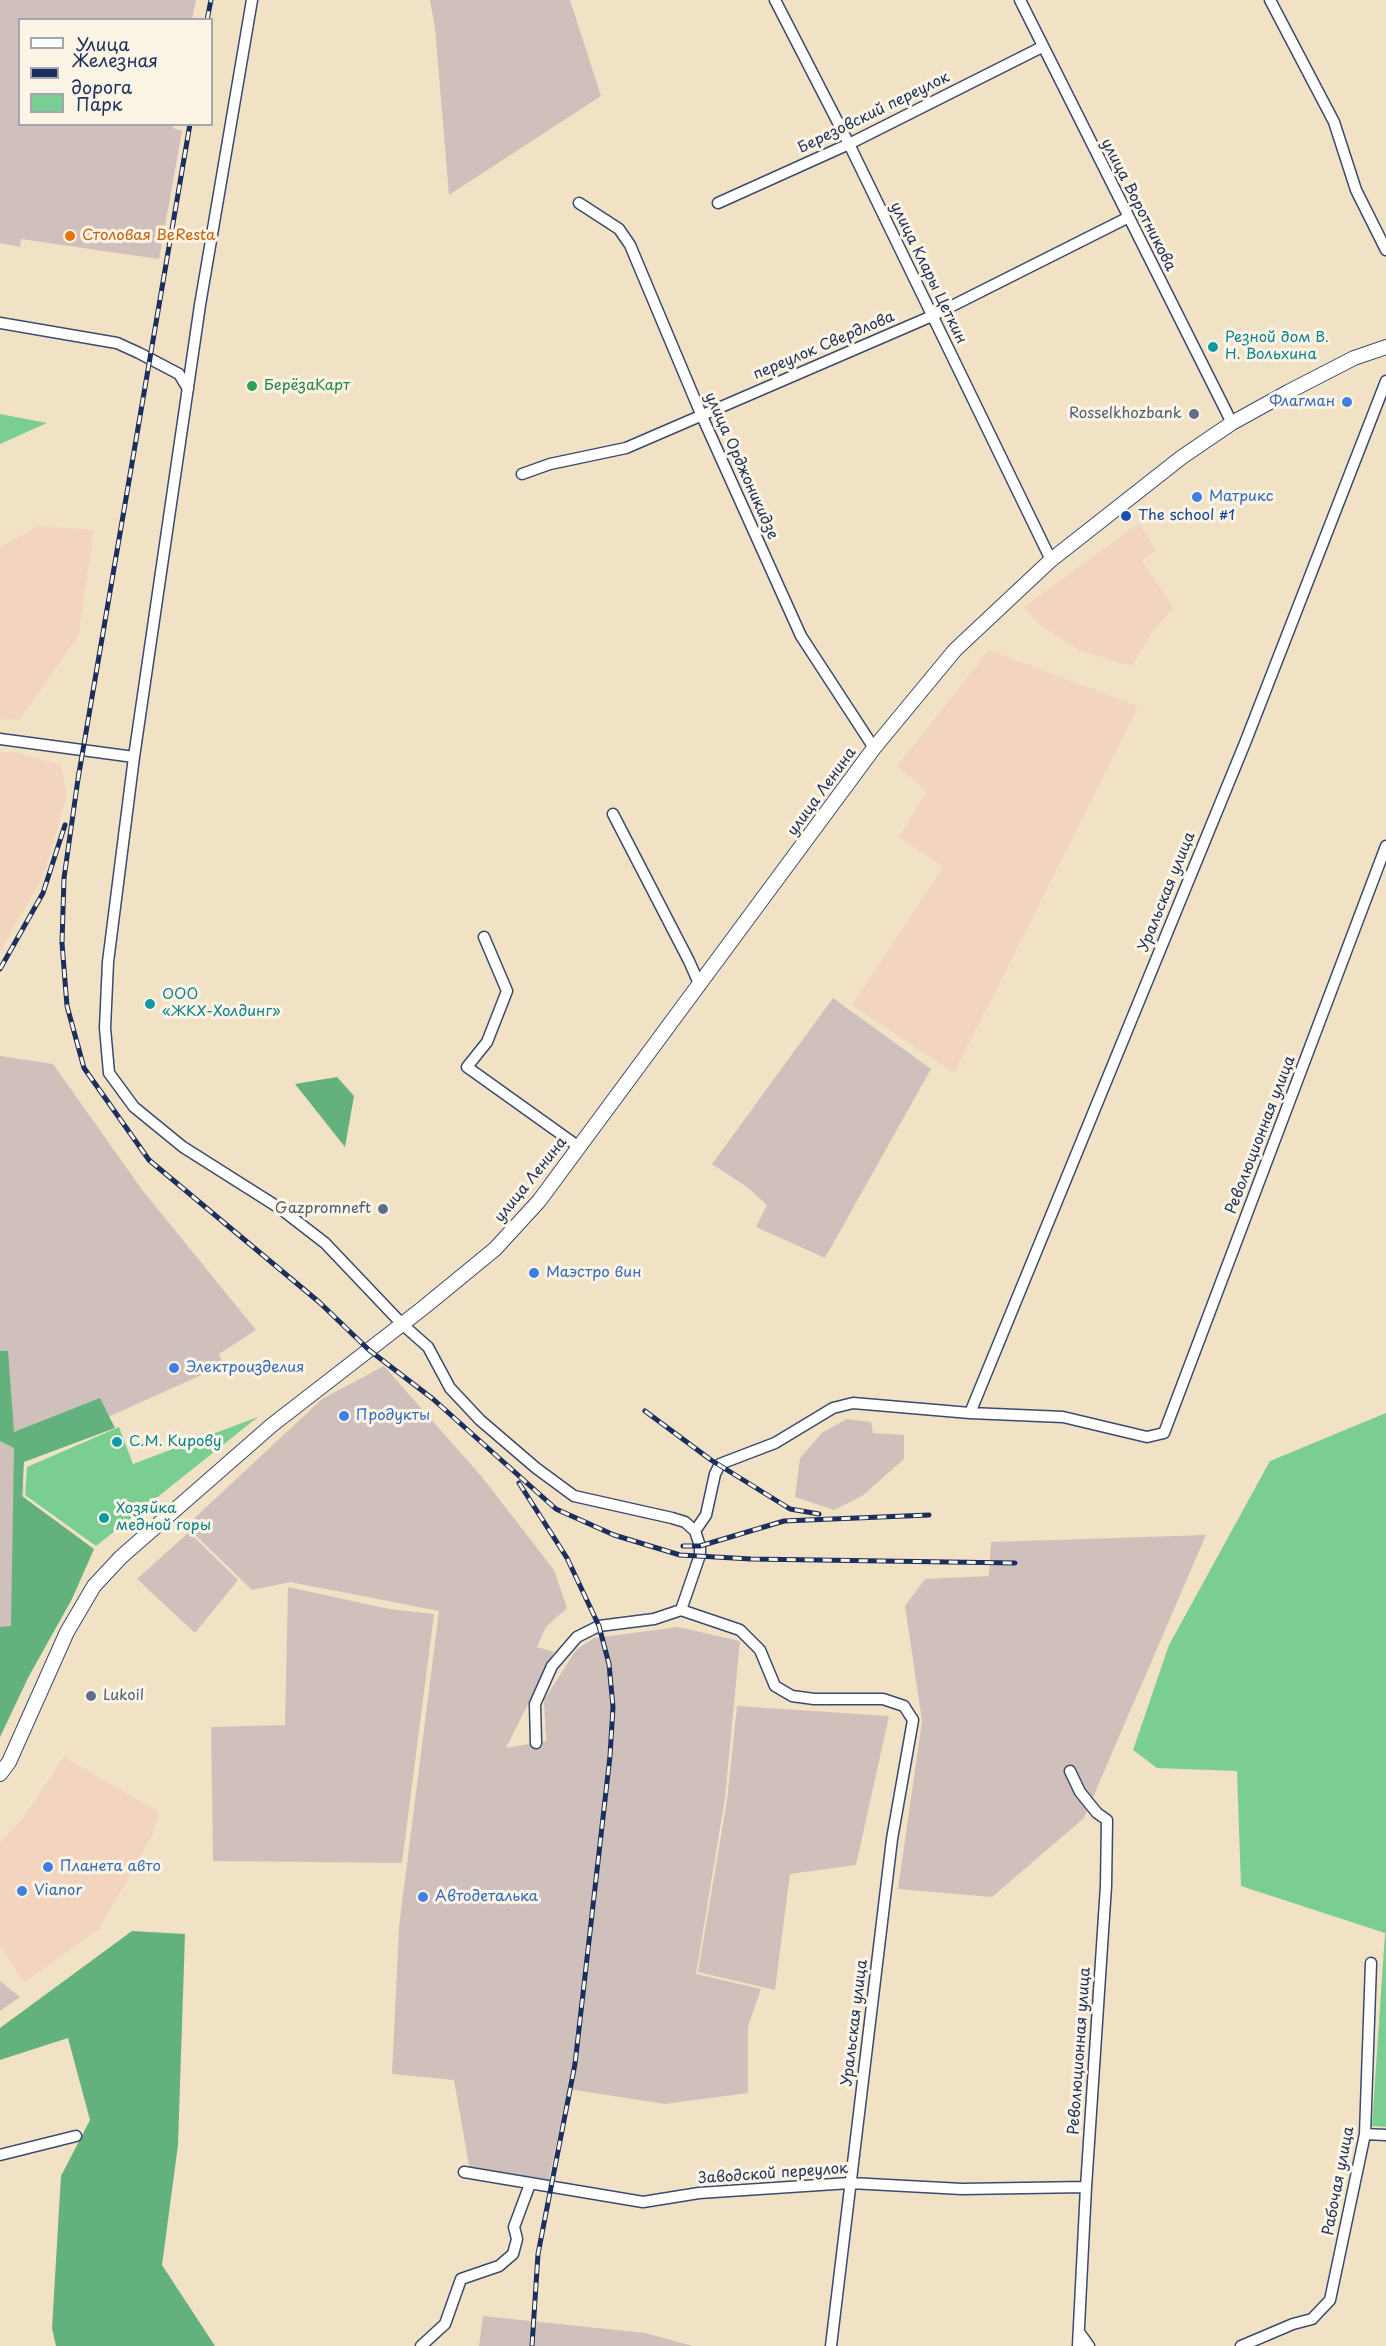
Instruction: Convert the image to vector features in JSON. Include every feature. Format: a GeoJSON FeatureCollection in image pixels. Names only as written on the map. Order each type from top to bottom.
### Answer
{"type":"FeatureCollection","features":[{"type":"Feature","properties":{"kind":"main road","name":"улица Ленина"},"geometry":{"type":"LineString","coordinates":[[0,1774],[9,1762],[67,1632],[81,1606],[102,1578],[121,1557],[272,1425],[495,1249],[539,1201],[874,748],[955,650],[1051,560],[1137,490],[1232,423],[1354,358],[1386,347]]}},
{"type":"Feature","properties":{"kind":"street"},"geometry":{"type":"LineString","coordinates":[[252,0],[188,389],[134,757],[108,962],[105,1028],[110,1073],[134,1107],[183,1147],[280,1209],[325,1243],[402,1324],[428,1347],[450,1388],[480,1420],[536,1468],[574,1496],[672,1518],[685,1522],[695,1531],[700,1546],[700,1555],[681,1610],[654,1619],[599,1626],[578,1637],[552,1666],[535,1704],[536,1743]]}},
{"type":"Feature","properties":{"kind":"street","name":"улица Клары Цеткин"},"geometry":{"type":"LineString","coordinates":[[775,0],[849,144],[1051,560]]}},
{"type":"Feature","properties":{"kind":"street","name":"улица Воротникова"},"geometry":{"type":"LineString","coordinates":[[1020,0],[1127,218],[1232,423]]}},
{"type":"Feature","properties":{"kind":"street"},"geometry":{"type":"LineString","coordinates":[[1270,0],[1334,122],[1356,190],[1386,250]]}},
{"type":"Feature","properties":{"kind":"street","name":"Березовский переулок"},"geometry":{"type":"LineString","coordinates":[[718,203],[849,144],[1042,46]]}},
{"type":"Feature","properties":{"kind":"street","name":"улица Орджоникидзе"},"geometry":{"type":"LineString","coordinates":[[579,203],[619,229],[630,245],[701,414],[801,636],[874,748]]}},
{"type":"Feature","properties":{"kind":"street","name":"переулок Свердлова"},"geometry":{"type":"LineString","coordinates":[[522,474],[550,464],[626,448],[932,316],[1127,218]]}},
{"type":"Feature","properties":{"kind":"street"},"geometry":{"type":"LineString","coordinates":[[0,323],[117,344],[140,353],[179,374],[188,389]]}},
{"type":"Feature","properties":{"kind":"street","name":"Уральская улица"},"geometry":{"type":"LineString","coordinates":[[970,1413],[1245,743],[1386,381]]}},
{"type":"Feature","properties":{"kind":"street"},"geometry":{"type":"LineString","coordinates":[[0,739],[134,757]]}},
{"type":"Feature","properties":{"kind":"street"},"geometry":{"type":"LineString","coordinates":[[613,814],[700,986]]}},
{"type":"Feature","properties":{"kind":"street","name":"Революционная улица"},"geometry":{"type":"LineString","coordinates":[[970,1413],[1063,1417],[1147,1437],[1164,1433],[1386,846]]}},
{"type":"Feature","properties":{"kind":"street"},"geometry":{"type":"LineString","coordinates":[[484,937],[507,991],[488,1042],[467,1067],[579,1148]]}},
{"type":"Feature","properties":{"kind":"street"},"geometry":{"type":"LineString","coordinates":[[695,1531],[706,1515],[714,1474],[720,1464],[775,1443],[833,1408],[854,1403],[970,1413]]}},
{"type":"Feature","properties":{"kind":"street","name":"Уральская улица"},"geometry":{"type":"LineString","coordinates":[[681,1610],[740,1630],[760,1650],[776,1686],[792,1696],[814,1699],[883,1699],[904,1706],[913,1720],[892,1839],[831,2346]]}},
{"type":"Feature","properties":{"kind":"street","name":"Революционная улица"},"geometry":{"type":"LineString","coordinates":[[1070,1771],[1080,1792],[1097,1813],[1107,1820],[1106,1886],[1078,2346]]}},
{"type":"Feature","properties":{"kind":"street","name":"Рабочая улица"},"geometry":{"type":"LineString","coordinates":[[1241,2346],[1293,2324],[1312,2319],[1330,2301],[1365,2134],[1371,1963]]}},
{"type":"Feature","properties":{"kind":"street"},"geometry":{"type":"LineString","coordinates":[[1365,2134],[1386,2135]]}},
{"type":"Feature","properties":{"kind":"street"},"geometry":{"type":"LineString","coordinates":[[0,2155],[76,2136]]}},
{"type":"Feature","properties":{"kind":"street","name":"Заводской переулок"},"geometry":{"type":"LineString","coordinates":[[464,2172],[643,2202],[699,2193],[850,2183],[962,2189],[1086,2187]]}},
{"type":"Feature","properties":{"kind":"street"},"geometry":{"type":"LineString","coordinates":[[421,2346],[445,2324],[461,2279],[499,2266],[513,2254],[517,2239],[514,2227],[530,2184]]}},
{"type":"Feature","properties":{"kind":"street"},"geometry":{"type":"LineString","coordinates":[[1079,2332],[1089,2346]]}},
{"type":"Feature","properties":{"kind":"shaded area"},"geometry":{"type":"Polygon","coordinates":[[[0,0],[196,0],[192,18],[18,18],[18,126],[174,126],[173,128],[182,131],[159,259],[21,239],[20,247],[0,243],[0,0]]]}},
{"type":"Feature","properties":{"kind":"shaded area"},"geometry":{"type":"Polygon","coordinates":[[[430,0],[570,0],[601,96],[449,195],[435,28],[430,0]]]}},
{"type":"Feature","properties":{"kind":"shaded area"},"geometry":{"type":"Polygon","coordinates":[[[1139,523],[1156,550],[1142,561],[1174,608],[1152,632],[1132,666],[1080,651],[1039,624],[1024,607],[1139,523]]]}},
{"type":"Feature","properties":{"kind":"shaded area"},"geometry":{"type":"Polygon","coordinates":[[[38,526],[94,530],[78,637],[19,720],[0,719],[0,547],[38,526]]]}},
{"type":"Feature","properties":{"kind":"shaded area"},"geometry":{"type":"Polygon","coordinates":[[[989,650],[1138,706],[954,1073],[852,1005],[943,867],[899,837],[927,791],[897,766],[989,650]]]}},
{"type":"Feature","properties":{"kind":"shaded area"},"geometry":{"type":"Polygon","coordinates":[[[0,752],[15,752],[61,765],[67,795],[43,877],[0,951],[0,752]]]}},
{"type":"Feature","properties":{"kind":"shaded area"},"geometry":{"type":"Polygon","coordinates":[[[833,998],[931,1069],[825,1258],[756,1227],[767,1205],[747,1187],[712,1164],[833,998]]]}},
{"type":"Feature","properties":{"kind":"shaded area"},"geometry":{"type":"Polygon","coordinates":[[[0,1056],[53,1064],[143,1191],[256,1330],[219,1354],[224,1365],[23,1455],[25,1644],[0,1644],[0,1056]]]}},
{"type":"Feature","properties":{"kind":"shaded area"},"geometry":{"type":"Polygon","coordinates":[[[384,1366],[482,1477],[554,1570],[567,1608],[546,1627],[537,1647],[554,1652],[506,1748],[546,1741],[544,1700],[576,1650],[594,1638],[678,1627],[740,1641],[725,1798],[696,1974],[761,1989],[748,2026],[748,2093],[665,2104],[568,2089],[548,2183],[470,2171],[454,2080],[392,2074],[399,1927],[439,1611],[290,1582],[252,1590],[186,1526],[322,1399],[384,1366]]]}},
{"type":"Feature","properties":{"kind":"shaded area"},"geometry":{"type":"Polygon","coordinates":[[[847,1419],[871,1422],[873,1433],[904,1435],[904,1459],[862,1496],[834,1510],[795,1497],[800,1458],[823,1432],[847,1419]]]}},
{"type":"Feature","properties":{"kind":"shaded area"},"geometry":{"type":"Polygon","coordinates":[[[189,1532],[238,1580],[195,1633],[137,1579],[189,1532]]]}},
{"type":"Feature","properties":{"kind":"shaded area"},"geometry":{"type":"Polygon","coordinates":[[[1206,1535],[1084,1818],[992,1897],[898,1889],[922,1721],[905,1606],[925,1579],[989,1576],[991,1542],[1206,1535]]]}},
{"type":"Feature","properties":{"kind":"shaded area"},"geometry":{"type":"Polygon","coordinates":[[[288,1587],[389,1609],[434,1614],[402,1863],[213,1861],[211,1727],[285,1725],[288,1587]]]}},
{"type":"Feature","properties":{"kind":"shaded area"},"geometry":{"type":"Polygon","coordinates":[[[737,1706],[889,1716],[856,1865],[790,1874],[775,1990],[698,1972],[727,1800],[737,1706]]]}},
{"type":"Feature","properties":{"kind":"shaded area"},"geometry":{"type":"Polygon","coordinates":[[[64,1757],[159,1812],[152,1836],[99,1929],[24,1983],[0,1945],[0,1842],[24,1817],[64,1757]]]}},
{"type":"Feature","properties":{"kind":"shaded area"},"geometry":{"type":"Polygon","coordinates":[[[0,1981],[20,1997],[0,2011],[0,1981]]]}},
{"type":"Feature","properties":{"kind":"shaded area"},"geometry":{"type":"Polygon","coordinates":[[[483,2316],[645,2333],[693,2346],[479,2346],[483,2316]]]}},
{"type":"Feature","properties":{"kind":"green space"},"geometry":{"type":"Polygon","coordinates":[[[0,414],[47,423],[0,444],[0,414]]]}},
{"type":"Feature","properties":{"kind":"green space"},"geometry":{"type":"Polygon","coordinates":[[[337,1077],[354,1096],[345,1147],[295,1084],[337,1077]]]}},
{"type":"Feature","properties":{"kind":"green space"},"geometry":{"type":"Polygon","coordinates":[[[0,1351],[8,1351],[14,1432],[100,1398],[115,1428],[24,1462],[22,1496],[94,1549],[72,1599],[29,1676],[0,1737],[0,1627],[11,1626],[14,1448],[0,1441],[0,1351]]]}},
{"type":"Feature","properties":{"kind":"green space"},"geometry":{"type":"Polygon","coordinates":[[[1386,1413],[1386,2127],[1372,2126],[1385,1933],[1241,1886],[1237,1771],[1157,1768],[1133,1750],[1169,1645],[1270,1461],[1386,1413]]]}},
{"type":"Feature","properties":{"kind":"green space"},"geometry":{"type":"Polygon","coordinates":[[[258,1417],[96,1546],[25,1495],[27,1467],[119,1427],[133,1464],[258,1417]]]}},
{"type":"Feature","properties":{"kind":"green space"},"geometry":{"type":"Polygon","coordinates":[[[132,1931],[185,1934],[178,2145],[162,2265],[215,2346],[56,2346],[52,2328],[61,2176],[90,2120],[68,2038],[0,2060],[0,2028],[132,1931]]]}},
{"type":"Feature","properties":{"kind":"railway"},"geometry":{"type":"LineString","coordinates":[[207,18],[211,0]]}},
{"type":"Feature","properties":{"kind":"railway"},"geometry":{"type":"LineString","coordinates":[[78,779],[190,126]]}},
{"type":"Feature","properties":{"kind":"railway"},"geometry":{"type":"LineString","coordinates":[[79,772],[64,878],[62,943],[67,1006],[84,1068],[149,1160],[319,1302],[369,1350],[433,1399],[556,1509],[614,1535],[680,1555],[751,1559],[1015,1563]]}},
{"type":"Feature","properties":{"kind":"railway"},"geometry":{"type":"LineString","coordinates":[[0,969],[43,893],[65,825]]}},
{"type":"Feature","properties":{"kind":"railway"},"geometry":{"type":"LineString","coordinates":[[645,1411],[711,1460],[790,1509],[819,1514]]}},
{"type":"Feature","properties":{"kind":"railway"},"geometry":{"type":"LineString","coordinates":[[519,1483],[567,1558],[599,1626],[609,1664],[613,1707],[610,1756],[575,2064],[538,2254],[532,2346]]}},
{"type":"Feature","properties":{"kind":"railway"},"geometry":{"type":"LineString","coordinates":[[683,1546],[700,1546],[784,1521],[929,1515]]}},
{"type":"Feature","properties":{"kind":"place","name":"Столовая BeResta"},"geometry":{"type":"Point","coordinates":[70,236]}},
{"type":"Feature","properties":{"kind":"place","name":"Резной дом В. Н. Вольхина"},"geometry":{"type":"Point","coordinates":[1213,347]}},
{"type":"Feature","properties":{"kind":"place","name":"БерёзаКарт"},"geometry":{"type":"Point","coordinates":[252,386]}},
{"type":"Feature","properties":{"kind":"place","name":"Флагман"},"geometry":{"type":"Point","coordinates":[1347,402]}},
{"type":"Feature","properties":{"kind":"place","name":"Rosselkhozbank"},"geometry":{"type":"Point","coordinates":[1194,414]}},
{"type":"Feature","properties":{"kind":"place","name":"Матрикс"},"geometry":{"type":"Point","coordinates":[1197,497]}},
{"type":"Feature","properties":{"kind":"place","name":"The school #1"},"geometry":{"type":"Point","coordinates":[1126,516]}},
{"type":"Feature","properties":{"kind":"place","name":"ООО «ЖКХ-Холдинг»"},"geometry":{"type":"Point","coordinates":[150,1004]}},
{"type":"Feature","properties":{"kind":"place","name":"Gazpromneft"},"geometry":{"type":"Point","coordinates":[383,1209]}},
{"type":"Feature","properties":{"kind":"place","name":"Маэстро вин"},"geometry":{"type":"Point","coordinates":[534,1273]}},
{"type":"Feature","properties":{"kind":"place","name":"Электроизделия"},"geometry":{"type":"Point","coordinates":[174,1368]}},
{"type":"Feature","properties":{"kind":"place","name":"Продукты"},"geometry":{"type":"Point","coordinates":[344,1416]}},
{"type":"Feature","properties":{"kind":"place","name":"С.М. Кирову"},"geometry":{"type":"Point","coordinates":[117,1442]}},
{"type":"Feature","properties":{"kind":"place","name":"Хозяйка медной горы"},"geometry":{"type":"Point","coordinates":[104,1518]}},
{"type":"Feature","properties":{"kind":"place","name":"Lukoil"},"geometry":{"type":"Point","coordinates":[91,1696]}},
{"type":"Feature","properties":{"kind":"place","name":"Планета авто"},"geometry":{"type":"Point","coordinates":[48,1867]}},
{"type":"Feature","properties":{"kind":"place","name":"Vianor"},"geometry":{"type":"Point","coordinates":[22,1891]}},
{"type":"Feature","properties":{"kind":"place","name":"Автодеталька"},"geometry":{"type":"Point","coordinates":[423,1897]}}]}
